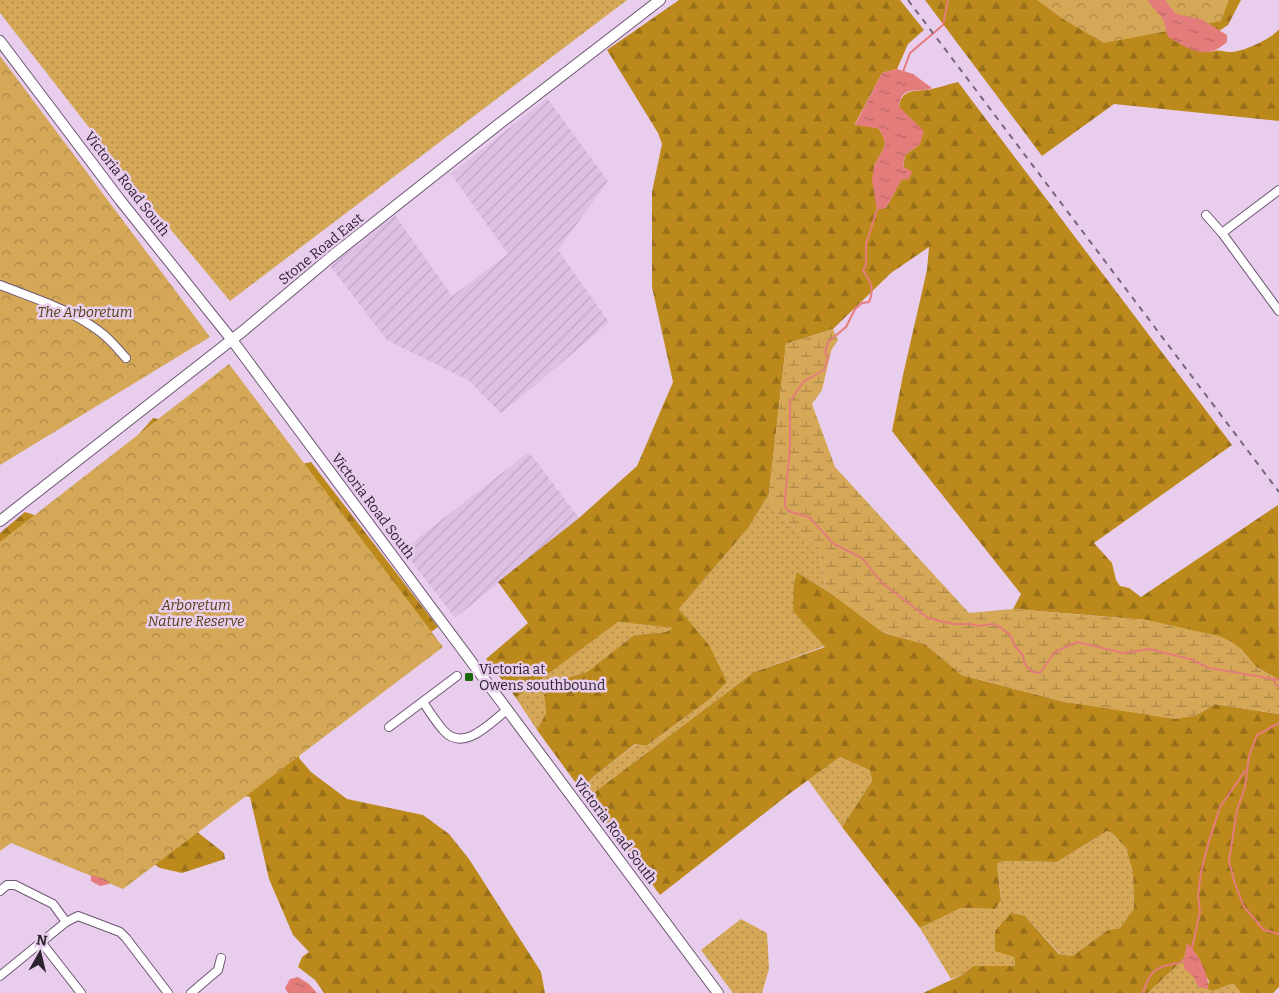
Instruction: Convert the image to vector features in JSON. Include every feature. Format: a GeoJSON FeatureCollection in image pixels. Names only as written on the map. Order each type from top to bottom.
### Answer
{"type":"FeatureCollection","features":[{"type":"Feature","properties":{"kind":"main road","name":"Stone Road East"},"geometry":{"type":"LineString","coordinates":[[0,521],[232,340],[374,222],[660,0]]}},
{"type":"Feature","properties":{"kind":"main road","name":"Victoria Road South"},"geometry":{"type":"LineString","coordinates":[[0,41],[120,200],[232,340],[718,993]]}},
{"type":"Feature","properties":{"kind":"street"},"geometry":{"type":"LineString","coordinates":[[1222,233],[1279,190]]}},
{"type":"Feature","properties":{"kind":"street"},"geometry":{"type":"LineString","coordinates":[[1206,215],[1222,233],[1279,311]]}},
{"type":"Feature","properties":{"kind":"street"},"geometry":{"type":"LineString","coordinates":[[0,285],[66,312],[100,331],[126,358]]}},
{"type":"Feature","properties":{"kind":"street"},"geometry":{"type":"LineString","coordinates":[[389,727],[457,676]]}},
{"type":"Feature","properties":{"kind":"street"},"geometry":{"type":"LineString","coordinates":[[422,702],[445,732],[455,738],[472,737],[507,710]]}},
{"type":"Feature","properties":{"kind":"street"},"geometry":{"type":"LineString","coordinates":[[0,891],[7,885],[14,885],[52,904],[66,922]]}},
{"type":"Feature","properties":{"kind":"street"},"geometry":{"type":"LineString","coordinates":[[0,976],[66,922],[78,916],[120,932],[168,993]]}},
{"type":"Feature","properties":{"kind":"street"},"geometry":{"type":"LineString","coordinates":[[42,943],[80,993]]}},
{"type":"Feature","properties":{"kind":"street"},"geometry":{"type":"LineString","coordinates":[[191,993],[218,970],[221,958]]}},
{"type":"Feature","properties":{"kind":"shaded area"},"geometry":{"type":"Polygon","coordinates":[[[547,98],[608,181],[558,250],[609,322],[501,413],[468,380],[387,340],[330,266],[395,215],[452,296],[508,254],[451,174],[547,98]]]}},
{"type":"Feature","properties":{"kind":"shaded area"},"geometry":{"type":"Polygon","coordinates":[[[529,452],[579,518],[455,618],[403,550],[529,452]]]}},
{"type":"Feature","properties":{"kind":"green space"},"geometry":{"type":"Polygon","coordinates":[[[0,0],[627,0],[230,301],[133,184],[0,13],[0,0]]]}},
{"type":"Feature","properties":{"kind":"green space"},"geometry":{"type":"Polygon","coordinates":[[[679,0],[900,0],[924,30],[908,44],[897,69],[882,73],[855,124],[877,128],[880,130],[885,141],[884,148],[874,166],[886,208],[901,180],[905,155],[920,144],[899,107],[902,97],[908,92],[958,82],[1232,445],[1094,543],[1112,563],[1116,580],[1120,586],[1129,588],[1141,597],[1278,505],[1279,680],[1255,666],[1241,649],[1147,620],[1013,609],[1021,594],[892,431],[927,270],[929,247],[891,273],[833,329],[786,344],[769,494],[749,527],[679,609],[709,645],[727,682],[710,699],[646,746],[635,744],[592,778],[581,790],[537,730],[546,713],[544,695],[556,681],[587,672],[634,635],[666,632],[673,628],[618,622],[516,698],[486,659],[528,623],[498,582],[579,518],[637,466],[673,382],[652,287],[652,192],[662,144],[658,133],[607,50],[679,0]]]}},
{"type":"Feature","properties":{"kind":"green space"},"geometry":{"type":"Polygon","coordinates":[[[925,0],[1106,0],[1210,52],[1218,50],[1234,52],[1248,48],[1270,37],[1279,29],[1279,121],[1114,104],[1042,156],[925,0]]]}},
{"type":"Feature","properties":{"kind":"green space"},"geometry":{"type":"Polygon","coordinates":[[[1037,0],[1229,0],[1221,21],[1104,43],[1063,19],[1037,0]]]}},
{"type":"Feature","properties":{"kind":"green space"},"geometry":{"type":"Polygon","coordinates":[[[1201,0],[1241,0],[1228,25],[1219,31],[1201,19],[1201,0]]]}},
{"type":"Feature","properties":{"kind":"green space","name":"The Arboretum"},"geometry":{"type":"Polygon","coordinates":[[[0,56],[210,337],[0,465],[0,56]]]}},
{"type":"Feature","properties":{"kind":"green space"},"geometry":{"type":"Polygon","coordinates":[[[833,329],[838,340],[831,351],[822,390],[812,404],[835,467],[969,613],[1013,609],[1147,620],[1219,636],[1241,649],[1255,666],[1279,680],[1279,714],[1215,704],[1195,716],[1174,719],[1065,702],[962,675],[925,644],[884,633],[826,590],[819,548],[775,511],[769,494],[786,344],[833,329]]]}},
{"type":"Feature","properties":{"kind":"green space","name":"Arboretum Nature Reserve"},"geometry":{"type":"Polygon","coordinates":[[[229,364],[443,647],[123,889],[11,843],[0,851],[0,542],[229,364]]]}},
{"type":"Feature","properties":{"kind":"green space","name":"Arboretum Nature Reserve"},"geometry":{"type":"Polygon","coordinates":[[[153,418],[200,428],[288,467],[311,462],[438,627],[323,709],[303,731],[299,758],[311,772],[347,799],[423,815],[449,834],[469,859],[541,972],[545,993],[324,993],[315,980],[298,967],[302,957],[309,952],[293,935],[269,879],[250,797],[238,795],[196,831],[224,853],[225,859],[182,873],[160,868],[151,862],[0,836],[0,533],[25,512],[85,531],[134,440],[153,418]]]}},
{"type":"Feature","properties":{"kind":"green space"},"geometry":{"type":"Polygon","coordinates":[[[769,494],[775,511],[819,548],[826,590],[797,572],[825,646],[754,672],[588,797],[581,790],[592,778],[636,744],[646,746],[710,699],[727,682],[679,609],[749,527],[769,494]]]}},
{"type":"Feature","properties":{"kind":"green space"},"geometry":{"type":"Polygon","coordinates":[[[797,572],[832,594],[884,633],[925,644],[962,675],[1065,702],[1195,716],[1215,704],[1279,714],[1279,987],[1273,993],[1241,993],[1234,984],[1213,991],[1208,989],[1209,981],[1187,944],[1184,959],[1148,993],[923,993],[962,975],[973,966],[1015,966],[1014,957],[995,951],[995,931],[1011,913],[1025,916],[1059,954],[1072,956],[1108,930],[1120,928],[1134,908],[1133,873],[1126,848],[1112,833],[1107,831],[1057,862],[1003,861],[997,864],[1001,900],[995,909],[961,908],[920,928],[842,827],[872,781],[870,770],[840,757],[789,794],[660,895],[588,797],[754,672],[825,647],[793,611],[794,583],[797,572]]]}},
{"type":"Feature","properties":{"kind":"green space"},"geometry":{"type":"Polygon","coordinates":[[[618,622],[674,628],[666,632],[634,635],[587,672],[556,681],[544,695],[546,713],[537,730],[516,698],[618,622]]]}},
{"type":"Feature","properties":{"kind":"green space"},"geometry":{"type":"Polygon","coordinates":[[[840,757],[871,770],[872,781],[842,827],[808,780],[840,757]]]}},
{"type":"Feature","properties":{"kind":"green space"},"geometry":{"type":"Polygon","coordinates":[[[1107,831],[1112,833],[1126,848],[1133,873],[1134,908],[1120,928],[1108,930],[1072,956],[1060,954],[1025,916],[1014,957],[1015,966],[973,966],[962,975],[951,979],[920,928],[961,908],[995,909],[1001,899],[997,864],[1003,861],[1057,862],[1107,831]]]}},
{"type":"Feature","properties":{"kind":"green space"},"geometry":{"type":"Polygon","coordinates":[[[741,919],[767,933],[769,969],[762,993],[733,993],[701,950],[741,919]]]}},
{"type":"Feature","properties":{"kind":"green space"},"geometry":{"type":"Polygon","coordinates":[[[1187,943],[1213,991],[1234,984],[1241,993],[1148,993],[1184,959],[1187,943]]]}},
{"type":"Feature","properties":{"kind":"water"},"geometry":{"type":"Polygon","coordinates":[[[1147,0],[1165,0],[1176,14],[1201,19],[1227,35],[1227,42],[1219,48],[1204,52],[1198,52],[1183,46],[1168,37],[1163,19],[1147,0]]]}},
{"type":"Feature","properties":{"kind":"water"},"geometry":{"type":"Polygon","coordinates":[[[897,69],[913,74],[932,88],[907,92],[900,100],[899,107],[924,131],[920,144],[905,155],[903,166],[912,172],[909,179],[901,180],[886,208],[877,210],[872,180],[874,166],[884,148],[885,141],[880,130],[877,128],[855,125],[882,73],[897,69]]]}},
{"type":"Feature","properties":{"kind":"water"},"geometry":{"type":"Polygon","coordinates":[[[91,876],[101,878],[109,884],[100,886],[91,881],[91,876]]]}},
{"type":"Feature","properties":{"kind":"water"},"geometry":{"type":"Polygon","coordinates":[[[1187,943],[1202,964],[1207,977],[1208,989],[1198,987],[1194,977],[1184,968],[1187,943]]]}},
{"type":"Feature","properties":{"kind":"water"},"geometry":{"type":"Polygon","coordinates":[[[298,977],[309,984],[317,993],[288,993],[285,988],[290,979],[298,977]]]}},
{"type":"Feature","properties":{"kind":"waterway"},"geometry":{"type":"LineString","coordinates":[[903,72],[910,53],[943,25],[948,0]]}},
{"type":"Feature","properties":{"kind":"waterway"},"geometry":{"type":"LineString","coordinates":[[877,210],[866,244],[866,265],[863,270],[871,285],[872,293],[869,302],[862,303],[855,309],[846,327],[828,342],[825,352],[828,357],[824,370],[803,382],[790,402],[790,447],[785,499],[785,506],[788,511],[809,517],[834,544],[862,558],[882,583],[928,618],[953,624],[978,626],[992,624],[1000,627],[1010,635],[1015,646],[1023,655],[1027,667],[1033,672],[1040,673],[1055,652],[1077,642],[1123,653],[1149,649],[1190,659],[1209,668],[1279,680]]}},
{"type":"Feature","properties":{"kind":"waterway"},"geometry":{"type":"LineString","coordinates":[[1274,679],[1275,684],[1279,686]]}},
{"type":"Feature","properties":{"kind":"waterway"},"geometry":{"type":"LineString","coordinates":[[1279,723],[1257,735],[1249,756],[1245,787],[1237,810],[1229,861],[1244,907],[1264,930],[1279,934]]}},
{"type":"Feature","properties":{"kind":"waterway"},"geometry":{"type":"LineString","coordinates":[[1192,948],[1200,912],[1198,896],[1201,872],[1209,841],[1220,807],[1245,771]]}},
{"type":"Feature","properties":{"kind":"waterway"},"geometry":{"type":"LineString","coordinates":[[1143,993],[1148,979],[1155,970],[1180,963],[1184,959]]}},
{"type":"Feature","properties":{"kind":"railway"},"geometry":{"type":"LineString","coordinates":[[908,0],[1279,492]]}},
{"type":"Feature","properties":{"kind":"place","name":"Victoria at Owens southbound"},"geometry":{"type":"Point","coordinates":[469,677]}}]}
